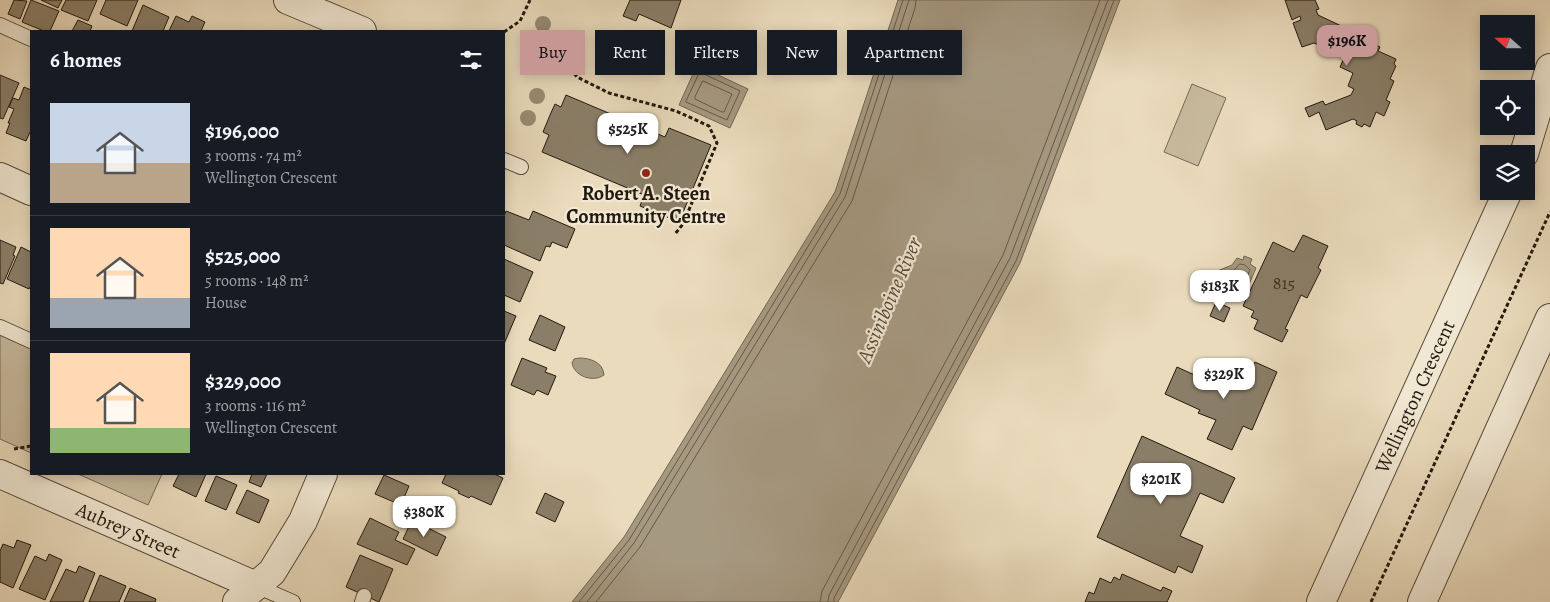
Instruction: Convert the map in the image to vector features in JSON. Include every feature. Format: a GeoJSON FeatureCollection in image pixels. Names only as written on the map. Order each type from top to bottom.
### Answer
{"type":"FeatureCollection","features":[{"type":"Feature","properties":{"kind":"street"},"geometry":{"type":"LineString","coordinates":[[288,0],[360,30]]}},
{"type":"Feature","properties":{"kind":"street"},"geometry":{"type":"LineString","coordinates":[[1528,145],[1546,98],[1550,68]]}},
{"type":"Feature","properties":{"kind":"street"},"geometry":{"type":"LineString","coordinates":[[0,177],[30,191]]}},
{"type":"Feature","properties":{"kind":"street","name":"Wellington Crescent"},"geometry":{"type":"LineString","coordinates":[[1321,602],[1504,200]]}},
{"type":"Feature","properties":{"kind":"street"},"geometry":{"type":"LineString","coordinates":[[1422,602],[1550,318]]}},
{"type":"Feature","properties":{"kind":"street","name":"Aubrey Street"},"geometry":{"type":"LineString","coordinates":[[0,474],[246,594]]}},
{"type":"Feature","properties":{"kind":"street"},"geometry":{"type":"LineString","coordinates":[[246,594],[272,572],[302,521],[323,475]]}},
{"type":"Feature","properties":{"kind":"lane"},"geometry":{"type":"LineString","coordinates":[[0,25],[30,39]]}},
{"type":"Feature","properties":{"kind":"lane"},"geometry":{"type":"LineString","coordinates":[[505,160],[521,167]]}},
{"type":"Feature","properties":{"kind":"lane"},"geometry":{"type":"LineString","coordinates":[[0,328],[30,341]]}},
{"type":"Feature","properties":{"kind":"lane"},"geometry":{"type":"LineString","coordinates":[[246,594],[294,602]]}},
{"type":"Feature","properties":{"kind":"path"},"geometry":{"type":"LineString","coordinates":[[505,31],[520,20],[530,0]]}},
{"type":"Feature","properties":{"kind":"path"},"geometry":{"type":"LineString","coordinates":[[575,75],[609,93],[676,112],[709,126],[717,143],[683,224],[674,234]]}},
{"type":"Feature","properties":{"kind":"path"},"geometry":{"type":"LineString","coordinates":[[1371,602],[1550,212]]}},
{"type":"Feature","properties":{"kind":"path"},"geometry":{"type":"LineString","coordinates":[[14,449],[30,446]]}},
{"type":"Feature","properties":{"kind":"shaded area"},"geometry":{"type":"Polygon","coordinates":[[[1192,84],[1226,98],[1198,166],[1164,152],[1192,84]]]}},
{"type":"Feature","properties":{"kind":"shaded area"},"geometry":{"type":"Polygon","coordinates":[[[0,335],[30,349],[30,453],[0,439],[0,335]]]}},
{"type":"Feature","properties":{"kind":"shaded area"},"geometry":{"type":"Polygon","coordinates":[[[80,475],[162,475],[148,505],[80,475]]]}},
{"type":"Feature","properties":{"kind":"water","name":"Assiniboine River"},"geometry":{"type":"Polygon","coordinates":[[[898,0],[1120,0],[1020,263],[838,602],[572,602],[624,537],[835,192],[873,75],[962,75],[962,30],[888,30],[898,0]]]}},
{"type":"Feature","properties":{"kind":"water"},"geometry":{"type":"Polygon","coordinates":[[[692,75],[718,75],[748,89],[730,128],[679,105],[692,75]]]}},
{"type":"Feature","properties":{"kind":"water"},"geometry":{"type":"Polygon","coordinates":[[[1244,256],[1252,259],[1250,264],[1256,268],[1250,282],[1216,295],[1210,274],[1232,265],[1237,258],[1243,260],[1244,256]]]}},
{"type":"Feature","properties":{"kind":"water"},"geometry":{"type":"Polygon","coordinates":[[[579,358],[599,364],[604,375],[590,378],[580,375],[573,368],[572,363],[574,359],[579,358]]]}},
{"type":"Feature","properties":{"kind":"building"},"geometry":{"type":"Polygon","coordinates":[[[14,0],[27,1],[20,19],[8,14],[14,0]]]}},
{"type":"Feature","properties":{"kind":"building"},"geometry":{"type":"Polygon","coordinates":[[[31,0],[59,11],[50,30],[42,30],[22,22],[31,0]]]}},
{"type":"Feature","properties":{"kind":"building"},"geometry":{"type":"Polygon","coordinates":[[[41,0],[62,0],[58,8],[41,0]]]}},
{"type":"Feature","properties":{"kind":"building"},"geometry":{"type":"Polygon","coordinates":[[[66,0],[97,0],[88,21],[61,10],[66,0]]]}},
{"type":"Feature","properties":{"kind":"building"},"geometry":{"type":"Polygon","coordinates":[[[106,0],[138,0],[127,26],[100,14],[106,0]]]}},
{"type":"Feature","properties":{"kind":"building"},"geometry":{"type":"Polygon","coordinates":[[[630,0],[681,0],[671,28],[639,14],[636,21],[623,16],[630,0]]]}},
{"type":"Feature","properties":{"kind":"building"},"geometry":{"type":"Polygon","coordinates":[[[1285,0],[1315,0],[1319,9],[1316,10],[1318,15],[1352,31],[1352,28],[1365,34],[1363,39],[1380,47],[1378,51],[1396,59],[1394,64],[1396,66],[1390,79],[1394,81],[1386,100],[1390,102],[1384,116],[1376,112],[1370,127],[1364,124],[1362,127],[1356,124],[1357,121],[1353,119],[1326,130],[1319,112],[1309,117],[1305,108],[1323,101],[1325,105],[1351,95],[1354,89],[1348,86],[1353,73],[1340,67],[1345,56],[1314,43],[1302,47],[1293,23],[1301,20],[1300,16],[1292,20],[1285,0]]]}},
{"type":"Feature","properties":{"kind":"building"},"geometry":{"type":"Polygon","coordinates":[[[143,5],[169,17],[163,30],[132,30],[143,5]]]}},
{"type":"Feature","properties":{"kind":"building"},"geometry":{"type":"Polygon","coordinates":[[[176,16],[189,22],[192,16],[205,22],[201,30],[169,30],[176,16]]]}},
{"type":"Feature","properties":{"kind":"building"},"geometry":{"type":"Polygon","coordinates":[[[78,20],[92,26],[90,30],[73,30],[78,20]]]}},
{"type":"Feature","properties":{"kind":"building"},"geometry":{"type":"Polygon","coordinates":[[[0,75],[19,83],[3,119],[0,118],[0,75]]]}},
{"type":"Feature","properties":{"kind":"building"},"geometry":{"type":"Polygon","coordinates":[[[24,87],[30,90],[30,132],[26,141],[6,133],[14,109],[9,107],[13,98],[19,100],[24,87]]]}},
{"type":"Feature","properties":{"kind":"building","name":"Robert A. Steen Community Centre"},"geometry":{"type":"Polygon","coordinates":[[[566,95],[665,137],[669,128],[711,145],[679,222],[640,206],[644,195],[542,152],[549,135],[543,132],[550,115],[555,104],[561,107],[566,95]]]}},
{"type":"Feature","properties":{"kind":"building"},"geometry":{"type":"Polygon","coordinates":[[[506,211],[529,220],[533,211],[575,229],[567,248],[552,242],[550,247],[546,246],[540,261],[505,245],[506,211]]]}},
{"type":"Feature","properties":{"kind":"building"},"geometry":{"type":"Polygon","coordinates":[[[1303,235],[1328,246],[1318,268],[1321,270],[1307,298],[1301,295],[1285,329],[1288,330],[1282,342],[1254,329],[1258,320],[1251,317],[1254,311],[1243,306],[1273,242],[1294,252],[1303,235]]]}},
{"type":"Feature","properties":{"kind":"building"},"geometry":{"type":"Polygon","coordinates":[[[0,240],[16,247],[13,255],[15,256],[3,284],[0,283],[0,240]]]}},
{"type":"Feature","properties":{"kind":"building"},"geometry":{"type":"Polygon","coordinates":[[[21,247],[30,252],[29,289],[7,279],[21,247]]]}},
{"type":"Feature","properties":{"kind":"building"},"geometry":{"type":"Polygon","coordinates":[[[505,259],[533,272],[520,302],[505,295],[505,259]]]}},
{"type":"Feature","properties":{"kind":"building"},"geometry":{"type":"Polygon","coordinates":[[[1216,302],[1230,308],[1224,322],[1210,316],[1216,302]]]}},
{"type":"Feature","properties":{"kind":"building"},"geometry":{"type":"Polygon","coordinates":[[[505,311],[516,316],[505,342],[505,311]]]}},
{"type":"Feature","properties":{"kind":"building"},"geometry":{"type":"Polygon","coordinates":[[[540,315],[565,327],[555,351],[529,340],[540,315]]]}},
{"type":"Feature","properties":{"kind":"building"},"geometry":{"type":"Polygon","coordinates":[[[522,358],[547,368],[545,372],[556,376],[548,395],[537,390],[534,395],[511,385],[522,358]]]}},
{"type":"Feature","properties":{"kind":"building"},"geometry":{"type":"Polygon","coordinates":[[[1255,362],[1277,372],[1252,430],[1243,426],[1232,450],[1207,439],[1216,420],[1198,413],[1200,410],[1165,394],[1177,367],[1210,382],[1215,368],[1229,374],[1226,380],[1243,388],[1255,362]]]}},
{"type":"Feature","properties":{"kind":"building"},"geometry":{"type":"Polygon","coordinates":[[[1142,436],[1235,478],[1223,503],[1200,493],[1180,536],[1203,546],[1192,573],[1178,566],[1175,573],[1097,537],[1142,436]]]}},
{"type":"Feature","properties":{"kind":"building"},"geometry":{"type":"Polygon","coordinates":[[[178,475],[206,475],[196,497],[173,486],[178,475]]]}},
{"type":"Feature","properties":{"kind":"building"},"geometry":{"type":"Polygon","coordinates":[[[252,475],[267,475],[261,487],[249,482],[252,475]]]}},
{"type":"Feature","properties":{"kind":"building"},"geometry":{"type":"Polygon","coordinates":[[[384,475],[409,486],[401,505],[375,494],[384,475]]]}},
{"type":"Feature","properties":{"kind":"building"},"geometry":{"type":"Polygon","coordinates":[[[446,475],[496,475],[503,478],[491,505],[471,496],[469,498],[442,483],[446,475]]]}},
{"type":"Feature","properties":{"kind":"building"},"geometry":{"type":"Polygon","coordinates":[[[216,476],[237,485],[226,510],[205,501],[216,476]]]}},
{"type":"Feature","properties":{"kind":"building"},"geometry":{"type":"Polygon","coordinates":[[[247,490],[269,500],[259,523],[236,513],[247,490]]]}},
{"type":"Feature","properties":{"kind":"building"},"geometry":{"type":"Polygon","coordinates":[[[545,493],[564,502],[555,522],[536,513],[545,493]]]}},
{"type":"Feature","properties":{"kind":"building"},"geometry":{"type":"Polygon","coordinates":[[[370,518],[399,532],[395,540],[415,549],[407,565],[357,544],[370,518]]]}},
{"type":"Feature","properties":{"kind":"building"},"geometry":{"type":"Polygon","coordinates":[[[412,520],[446,537],[437,556],[403,539],[412,520]]]}},
{"type":"Feature","properties":{"kind":"building"},"geometry":{"type":"Polygon","coordinates":[[[17,540],[31,545],[13,588],[0,582],[0,551],[3,544],[14,548],[17,540]]]}},
{"type":"Feature","properties":{"kind":"building"},"geometry":{"type":"Polygon","coordinates":[[[49,554],[62,560],[45,600],[19,589],[35,556],[46,561],[49,554]]]}},
{"type":"Feature","properties":{"kind":"building"},"geometry":{"type":"Polygon","coordinates":[[[360,555],[393,569],[379,602],[346,587],[360,555]]]}},
{"type":"Feature","properties":{"kind":"building"},"geometry":{"type":"Polygon","coordinates":[[[79,566],[95,573],[83,602],[50,602],[66,569],[76,573],[79,566]]]}},
{"type":"Feature","properties":{"kind":"building"},"geometry":{"type":"Polygon","coordinates":[[[1122,574],[1161,591],[1163,587],[1172,591],[1167,602],[1085,602],[1089,592],[1094,594],[1100,578],[1111,583],[1114,577],[1120,580],[1122,574]]]}},
{"type":"Feature","properties":{"kind":"building"},"geometry":{"type":"Polygon","coordinates":[[[100,575],[126,586],[119,602],[89,602],[100,575]]]}},
{"type":"Feature","properties":{"kind":"building"},"geometry":{"type":"Polygon","coordinates":[[[130,588],[156,599],[155,602],[124,602],[130,588]]]}},
{"type":"Feature","properties":{"kind":"place","name":"Robert A. Steen Community Centre"},"geometry":{"type":"Point","coordinates":[646,173]}}]}
